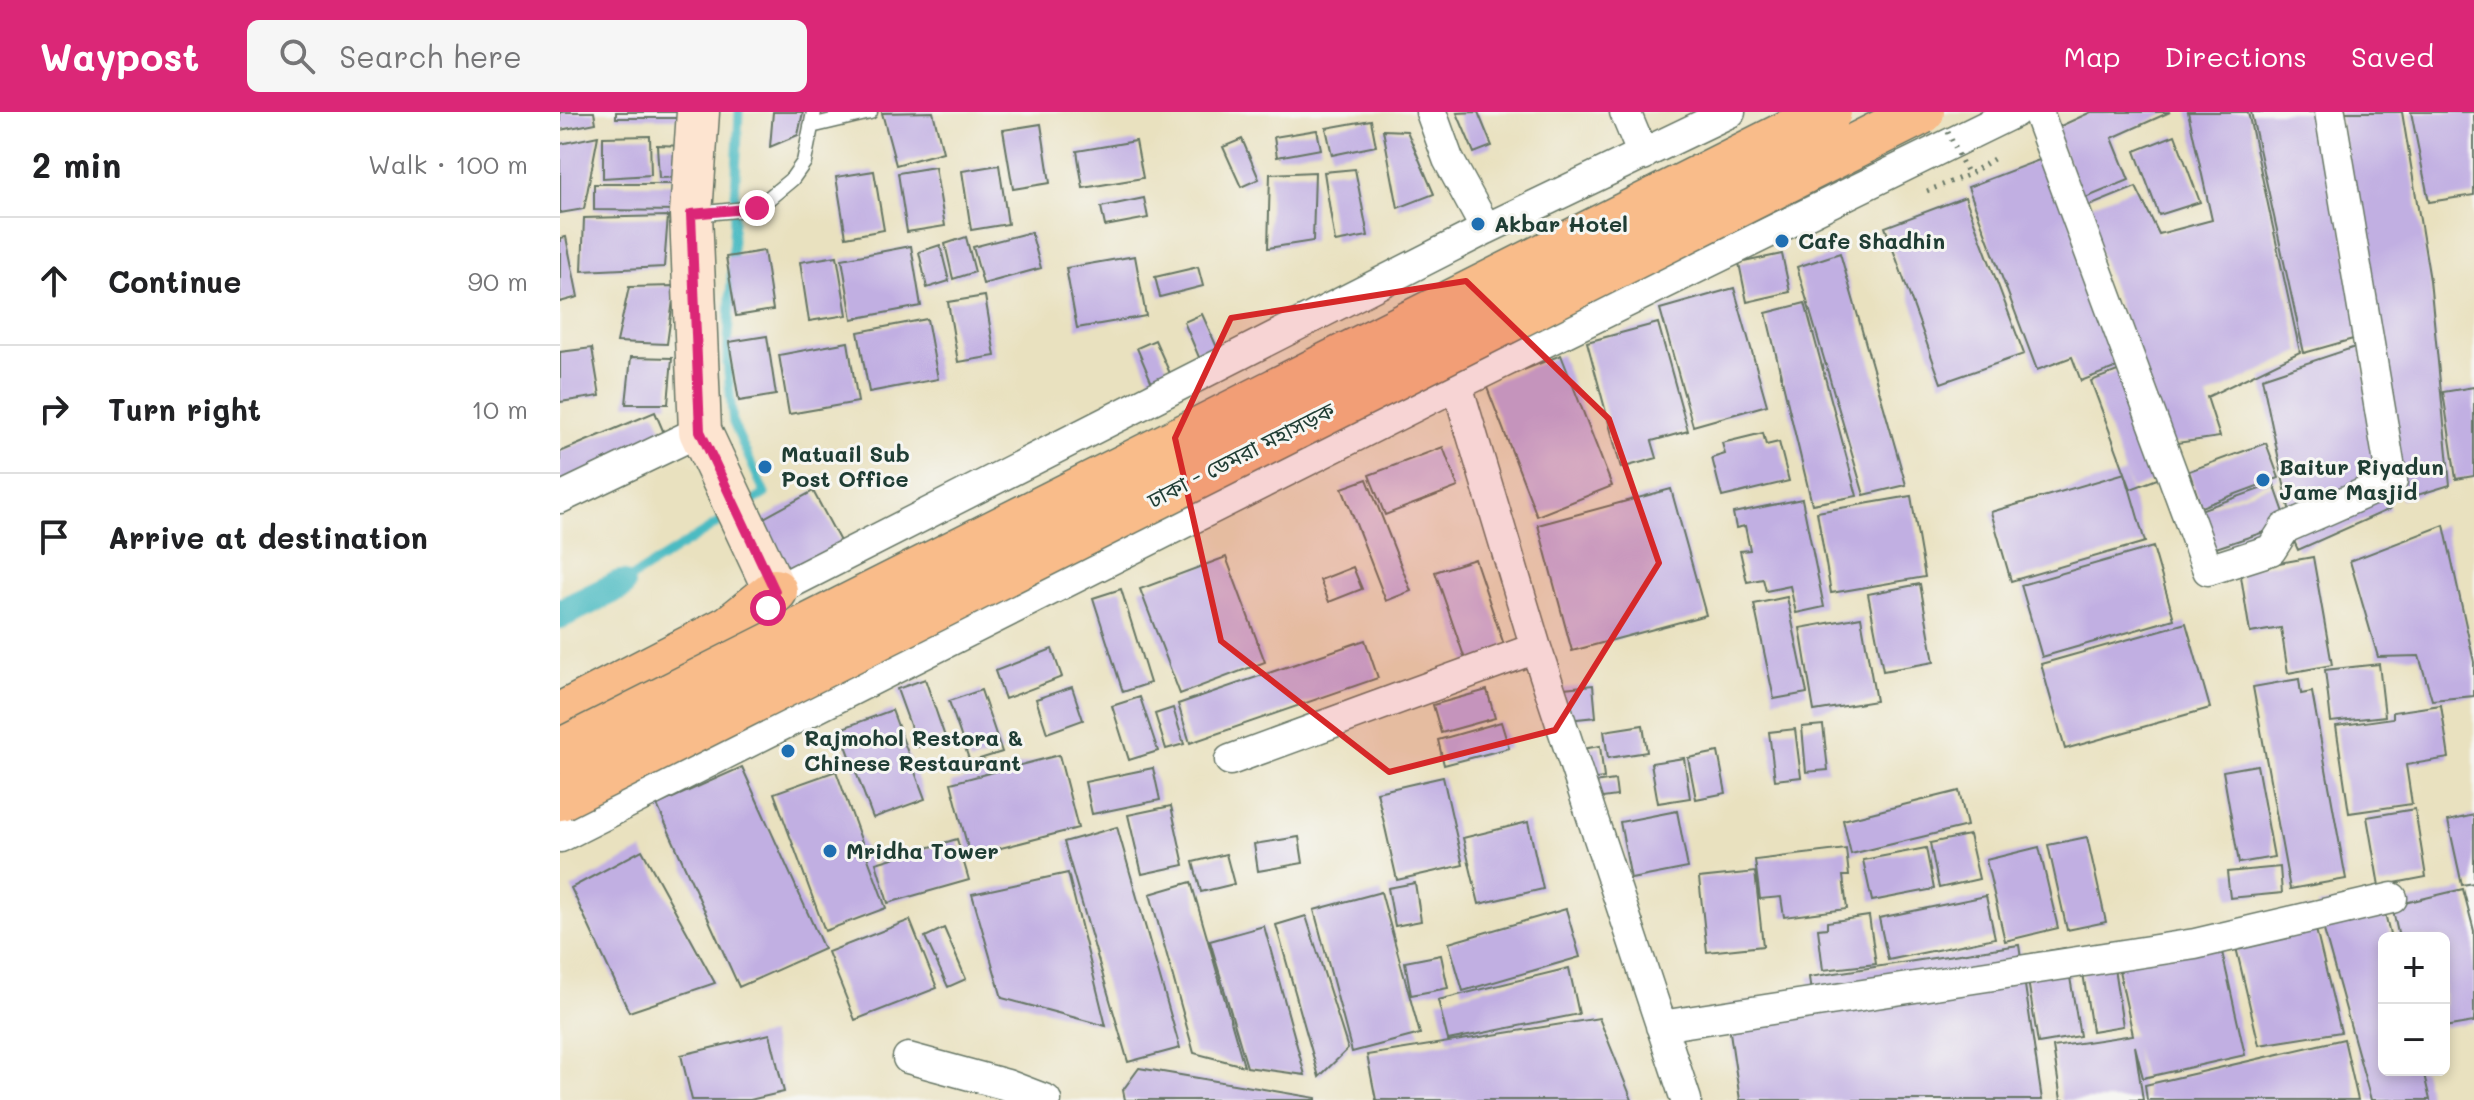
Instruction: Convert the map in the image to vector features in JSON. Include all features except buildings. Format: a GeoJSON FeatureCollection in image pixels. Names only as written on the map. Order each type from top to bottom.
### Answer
{"type":"FeatureCollection","features":[{"type":"Feature","properties":{"kind":"main road"},"geometry":{"type":"LineString","coordinates":[[560,715],[730,627],[769,580],[706,444],[698,214],[698,112]]}},
{"type":"Feature","properties":{"kind":"main road","name":"ঢাকা - ডেমরা মহাসড়ক"},"geometry":{"type":"LineString","coordinates":[[560,751],[1829,112]]}},
{"type":"Feature","properties":{"kind":"main road","name":"ঢাকা - ডেমরা মহাসড়ক"},"geometry":{"type":"LineString","coordinates":[[560,798],[1933,118]]}},
{"type":"Feature","properties":{"kind":"street"},"geometry":{"type":"LineString","coordinates":[[1431,112],[1448,159],[1486,229]]}},
{"type":"Feature","properties":{"kind":"street"},"geometry":{"type":"LineString","coordinates":[[1625,112],[1643,155]]}},
{"type":"Feature","properties":{"kind":"street"},"geometry":{"type":"LineString","coordinates":[[769,580],[1730,112]]}},
{"type":"Feature","properties":{"kind":"street"},"geometry":{"type":"LineString","coordinates":[[560,837],[1457,385],[2015,112]]}},
{"type":"Feature","properties":{"kind":"street"},"geometry":{"type":"LineString","coordinates":[[2038,112],[2208,570],[2271,550],[2285,528],[2392,481],[2330,112]]}},
{"type":"Feature","properties":{"kind":"street"},"geometry":{"type":"LineString","coordinates":[[1457,385],[1536,648],[1686,1100]]}},
{"type":"Feature","properties":{"kind":"street"},"geometry":{"type":"LineString","coordinates":[[560,498],[706,444]]}},
{"type":"Feature","properties":{"kind":"street"},"geometry":{"type":"LineString","coordinates":[[769,580],[804,591],[856,688]]}},
{"type":"Feature","properties":{"kind":"street"},"geometry":{"type":"LineString","coordinates":[[769,580],[768,608],[816,708]]}},
{"type":"Feature","properties":{"kind":"street"},"geometry":{"type":"LineString","coordinates":[[1230,760],[1536,648]]}},
{"type":"Feature","properties":{"kind":"street"},"geometry":{"type":"LineString","coordinates":[[1661,1026],[2195,944],[2392,898]]}},
{"type":"Feature","properties":{"kind":"street"},"geometry":{"type":"LineString","coordinates":[[908,1058],[1007,1085],[1046,1100]]}},
{"type":"Feature","properties":{"kind":"lane"},"geometry":{"type":"LineString","coordinates":[[698,214],[757,208],[792,179],[804,162],[812,119],[870,112]]}},
{"type":"Feature","properties":{"kind":"path"},"geometry":{"type":"LineString","coordinates":[[1933,118],[1968,175]]}},
{"type":"Feature","properties":{"kind":"highlighted area"},"geometry":{"type":"Polygon","coordinates":[[[1466,281],[1609,419],[1659,563],[1555,730],[1389,772],[1221,641],[1175,438],[1231,318],[1466,281]]]}},
{"type":"Feature","properties":{"kind":"waterway"},"geometry":{"type":"LineString","coordinates":[[739,112],[727,363],[733,423],[765,494],[745,506]]}},
{"type":"Feature","properties":{"kind":"waterway"},"geometry":{"type":"LineString","coordinates":[[620,585],[729,516]]}},
{"type":"Feature","properties":{"kind":"waterway"},"geometry":{"type":"LineString","coordinates":[[560,614],[620,585]]}},
{"type":"Feature","properties":{"kind":"place","name":"Akbar Hotel"},"geometry":{"type":"Point","coordinates":[1478,224]}},
{"type":"Feature","properties":{"kind":"place","name":"Cafe Shadhin"},"geometry":{"type":"Point","coordinates":[1782,241]}},
{"type":"Feature","properties":{"kind":"place","name":"Matuail Sub Post Office"},"geometry":{"type":"Point","coordinates":[765,467]}},
{"type":"Feature","properties":{"kind":"place","name":"Baitur Riyadun Jame Masjid"},"geometry":{"type":"Point","coordinates":[2263,480]}},
{"type":"Feature","properties":{"kind":"place","name":"Rajmohol Restora & Chinese Restaurant"},"geometry":{"type":"Point","coordinates":[788,751]}},
{"type":"Feature","properties":{"kind":"place","name":"Mridha Tower"},"geometry":{"type":"Point","coordinates":[830,851]}},
{"type":"Feature","properties":{"kind":"route"},"geometry":{"type":"LineString","coordinates":[[757,208],[691,214],[700,431],[775,591],[768,608]]}}]}
